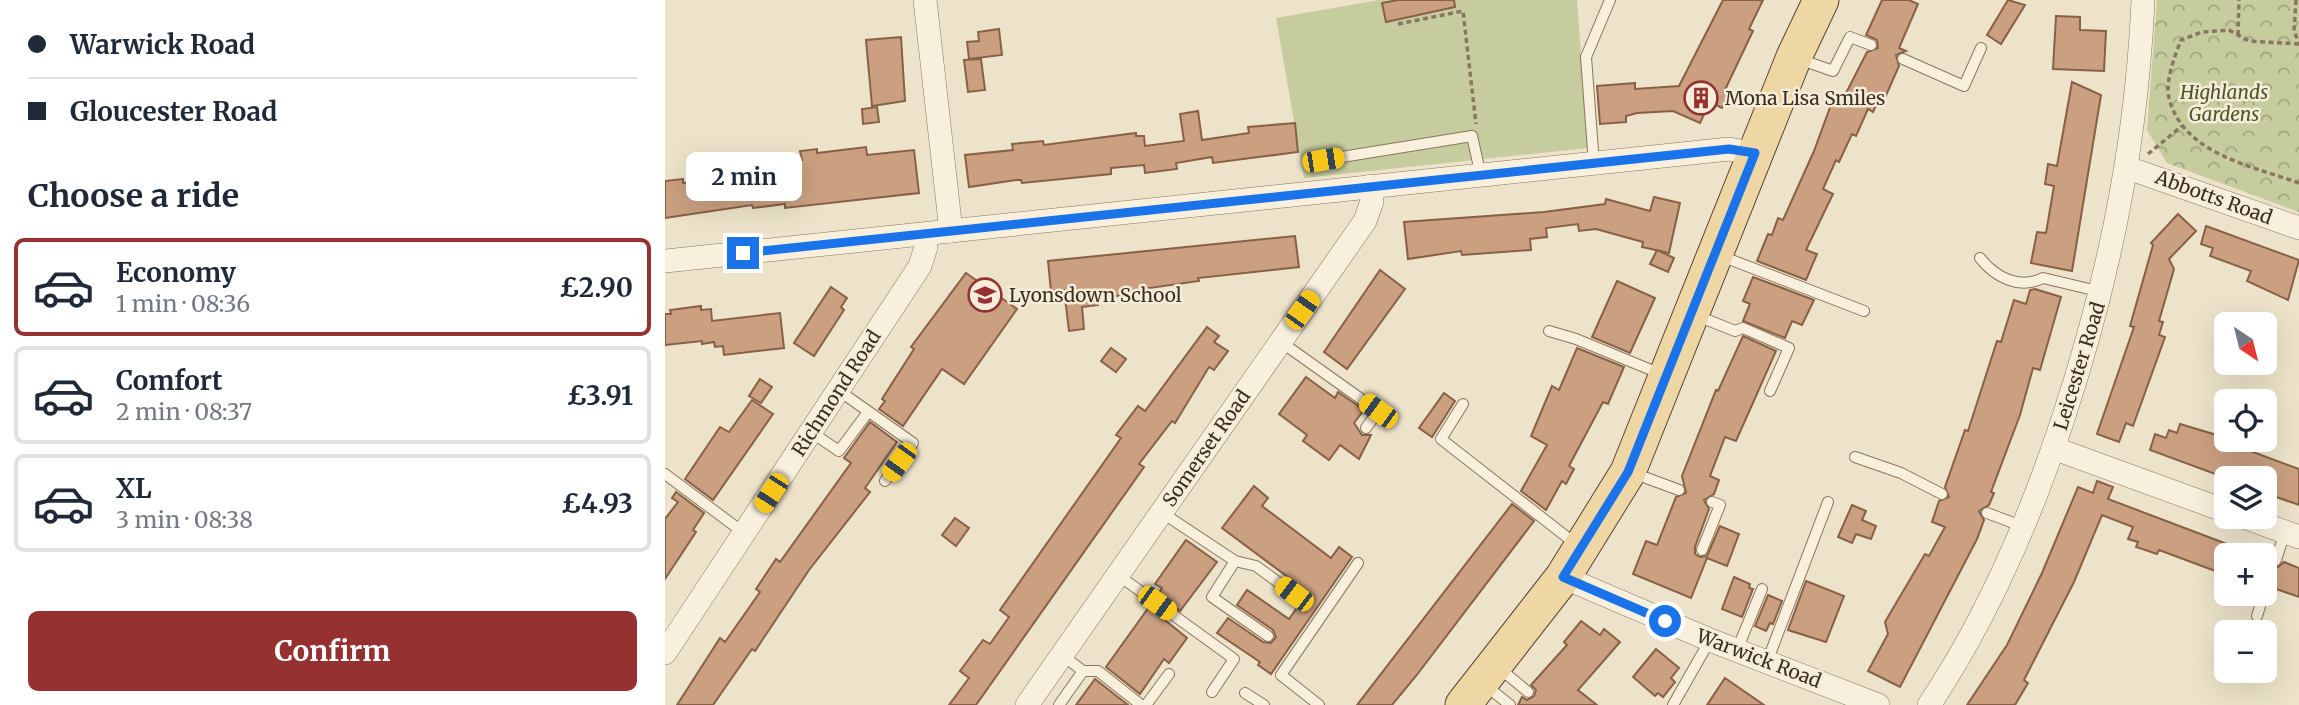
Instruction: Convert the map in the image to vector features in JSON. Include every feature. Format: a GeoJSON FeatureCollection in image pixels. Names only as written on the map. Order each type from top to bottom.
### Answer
{"type":"FeatureCollection","features":[{"type":"Feature","properties":{"kind":"main road"},"geometry":{"type":"LineString","coordinates":[[1479,684],[1563,577],[1628,472],[1794,57],[1821,0]]}},
{"type":"Feature","properties":{"kind":"street"},"geometry":{"type":"LineString","coordinates":[[925,0],[951,231]]}},
{"type":"Feature","properties":{"kind":"street","name":"Leicester Road"},"geometry":{"type":"LineString","coordinates":[[1929,705],[1999,584],[2024,527],[2053,448],[2102,292],[2128,168],[2140,60],[2143,0]]}},
{"type":"Feature","properties":{"kind":"street"},"geometry":{"type":"LineString","coordinates":[[665,261],[1729,149],[1755,153]]}},
{"type":"Feature","properties":{"kind":"street","name":"Abbotts Road"},"geometry":{"type":"LineString","coordinates":[[2128,168],[2299,228]]}},
{"type":"Feature","properties":{"kind":"street","name":"Somerset Road"},"geometry":{"type":"LineString","coordinates":[[1027,705],[1365,221],[1371,210],[1371,186]]}},
{"type":"Feature","properties":{"kind":"street","name":"Richmond Road"},"geometry":{"type":"LineString","coordinates":[[665,653],[920,266],[926,247],[925,234]]}},
{"type":"Feature","properties":{"kind":"street"},"geometry":{"type":"LineString","coordinates":[[2053,448],[2214,507]]}},
{"type":"Feature","properties":{"kind":"street","name":"Warwick Road"},"geometry":{"type":"LineString","coordinates":[[1563,577],[1710,640],[1878,705]]}},
{"type":"Feature","properties":{"kind":"lane"},"geometry":{"type":"LineString","coordinates":[[1594,164],[1586,57],[1610,0]]}},
{"type":"Feature","properties":{"kind":"lane"},"geometry":{"type":"LineString","coordinates":[[1794,57],[1833,71],[1850,37],[1871,46]]}},
{"type":"Feature","properties":{"kind":"lane"},"geometry":{"type":"LineString","coordinates":[[1903,59],[1964,86],[1981,48]]}},
{"type":"Feature","properties":{"kind":"lane"},"geometry":{"type":"LineString","coordinates":[[1323,160],[1472,136],[1481,176]]}},
{"type":"Feature","properties":{"kind":"lane"},"geometry":{"type":"LineString","coordinates":[[1715,254],[1864,311]]}},
{"type":"Feature","properties":{"kind":"lane"},"geometry":{"type":"LineString","coordinates":[[1980,258],[1999,278],[2034,282],[2043,278],[2102,292]]}},
{"type":"Feature","properties":{"kind":"lane"},"geometry":{"type":"LineString","coordinates":[[1693,314],[1735,331],[1743,328],[1789,348],[1770,391]]}},
{"type":"Feature","properties":{"kind":"lane"},"geometry":{"type":"LineString","coordinates":[[1549,331],[1576,339],[1666,376]]}},
{"type":"Feature","properties":{"kind":"lane"},"geometry":{"type":"LineString","coordinates":[[1280,341],[1378,411],[1366,428]]}},
{"type":"Feature","properties":{"kind":"lane"},"geometry":{"type":"LineString","coordinates":[[838,390],[913,443],[885,481]]}},
{"type":"Feature","properties":{"kind":"lane"},"geometry":{"type":"LineString","coordinates":[[1463,404],[1441,439],[1582,548]]}},
{"type":"Feature","properties":{"kind":"lane"},"geometry":{"type":"LineString","coordinates":[[811,432],[839,451],[868,412]]}},
{"type":"Feature","properties":{"kind":"lane"},"geometry":{"type":"LineString","coordinates":[[1854,457],[1901,473],[1942,494]]}},
{"type":"Feature","properties":{"kind":"lane"},"geometry":{"type":"LineString","coordinates":[[1628,472],[1679,490]]}},
{"type":"Feature","properties":{"kind":"lane"},"geometry":{"type":"LineString","coordinates":[[665,474],[744,533]]}},
{"type":"Feature","properties":{"kind":"lane"},"geometry":{"type":"LineString","coordinates":[[1702,550],[1720,505],[1712,502]]}},
{"type":"Feature","properties":{"kind":"lane"},"geometry":{"type":"LineString","coordinates":[[1767,662],[1828,502]]}},
{"type":"Feature","properties":{"kind":"lane"},"geometry":{"type":"LineString","coordinates":[[1161,512],[1235,561],[1256,566],[1294,594]]}},
{"type":"Feature","properties":{"kind":"lane"},"geometry":{"type":"LineString","coordinates":[[1987,513],[2024,527]]}},
{"type":"Feature","properties":{"kind":"lane"},"geometry":{"type":"LineString","coordinates":[[2277,558],[2292,535]]}},
{"type":"Feature","properties":{"kind":"lane"},"geometry":{"type":"LineString","coordinates":[[1235,561],[1212,597],[1268,636]]}},
{"type":"Feature","properties":{"kind":"lane"},"geometry":{"type":"LineString","coordinates":[[1319,705],[1281,675],[1358,564]]}},
{"type":"Feature","properties":{"kind":"lane"},"geometry":{"type":"LineString","coordinates":[[1118,575],[1234,659],[1212,692]]}},
{"type":"Feature","properties":{"kind":"lane"},"geometry":{"type":"LineString","coordinates":[[1737,650],[1762,589]]}},
{"type":"Feature","properties":{"kind":"lane"},"geometry":{"type":"LineString","coordinates":[[2257,617],[2260,606]]}},
{"type":"Feature","properties":{"kind":"lane"},"geometry":{"type":"LineString","coordinates":[[1673,705],[1710,640]]}},
{"type":"Feature","properties":{"kind":"lane"},"geometry":{"type":"LineString","coordinates":[[1062,654],[1083,671],[1098,671],[1144,705],[1169,674]]}},
{"type":"Feature","properties":{"kind":"lane"},"geometry":{"type":"LineString","coordinates":[[1059,705],[1083,671]]}},
{"type":"Feature","properties":{"kind":"lane"},"geometry":{"type":"LineString","coordinates":[[1479,684],[1528,692]]}},
{"type":"Feature","properties":{"kind":"lane"},"geometry":{"type":"LineString","coordinates":[[1479,684],[1510,705]]}},
{"type":"Feature","properties":{"kind":"lane"},"geometry":{"type":"LineString","coordinates":[[1245,693],[1263,705]]}},
{"type":"Feature","properties":{"kind":"path"},"geometry":{"type":"LineString","coordinates":[[2238,35],[2239,0]]}},
{"type":"Feature","properties":{"kind":"path"},"geometry":{"type":"LineString","coordinates":[[2297,0],[2294,6],[2294,31],[2299,43],[2249,41],[2229,30],[2181,40],[2172,64],[2168,96],[2182,126],[2208,149],[2299,183]]}},
{"type":"Feature","properties":{"kind":"path"},"geometry":{"type":"LineString","coordinates":[[1398,24],[1463,11],[1478,122],[1472,136]]}},
{"type":"Feature","properties":{"kind":"path"},"geometry":{"type":"LineString","coordinates":[[2128,168],[2182,126]]}},
{"type":"Feature","properties":{"kind":"green space"},"geometry":{"type":"Polygon","coordinates":[[[1379,0],[1577,0],[1588,148],[1304,178],[1276,18],[1379,0]]]}},
{"type":"Feature","properties":{"kind":"green space","name":"Highlands Gardens"},"geometry":{"type":"Polygon","coordinates":[[[2157,0],[2299,0],[2299,212],[2167,163],[2147,130],[2157,0]]]}},
{"type":"Feature","properties":{"kind":"building"},"geometry":{"type":"Polygon","coordinates":[[[1398,0],[1454,0],[1455,7],[1386,22],[1382,3],[1398,0]]]}},
{"type":"Feature","properties":{"kind":"building"},"geometry":{"type":"Polygon","coordinates":[[[1723,0],[1763,0],[1749,29],[1753,31],[1724,92],[1729,94],[1722,108],[1710,102],[1700,123],[1673,111],[1637,113],[1626,116],[1626,122],[1600,124],[1597,86],[1635,83],[1635,89],[1679,86],[1723,0]]]}},
{"type":"Feature","properties":{"kind":"building"},"geometry":{"type":"Polygon","coordinates":[[[1882,0],[1909,0],[1918,4],[1899,48],[1906,51],[1896,55],[1899,66],[1884,100],[1879,99],[1873,112],[1868,109],[1856,136],[1852,134],[1839,162],[1836,160],[1823,189],[1833,194],[1806,250],[1817,254],[1806,280],[1757,261],[1778,218],[1783,220],[1814,151],[1832,102],[1835,103],[1838,97],[1843,99],[1867,52],[1878,48],[1877,40],[1866,35],[1882,0]]]}},
{"type":"Feature","properties":{"kind":"building"},"geometry":{"type":"Polygon","coordinates":[[[2008,0],[2025,5],[2001,44],[1987,35],[2008,0]]]}},
{"type":"Feature","properties":{"kind":"building"},"geometry":{"type":"Polygon","coordinates":[[[2056,16],[2080,17],[2080,30],[2106,31],[2104,71],[2053,69],[2056,16]]]}},
{"type":"Feature","properties":{"kind":"building"},"geometry":{"type":"Polygon","coordinates":[[[999,29],[1002,55],[969,59],[967,42],[979,41],[978,32],[999,29]]]}},
{"type":"Feature","properties":{"kind":"building"},"geometry":{"type":"Polygon","coordinates":[[[901,37],[905,101],[872,106],[866,40],[901,37]]]}},
{"type":"Feature","properties":{"kind":"building"},"geometry":{"type":"Polygon","coordinates":[[[981,59],[985,90],[968,92],[964,60],[981,59]]]}},
{"type":"Feature","properties":{"kind":"building"},"geometry":{"type":"Polygon","coordinates":[[[2072,82],[2101,95],[2072,271],[2031,263],[2037,232],[2046,233],[2054,186],[2045,184],[2048,164],[2057,166],[2072,82]]]}},
{"type":"Feature","properties":{"kind":"building"},"geometry":{"type":"Polygon","coordinates":[[[877,107],[879,122],[863,124],[862,109],[877,107]]]}},
{"type":"Feature","properties":{"kind":"building"},"geometry":{"type":"Polygon","coordinates":[[[1198,111],[1202,140],[1249,133],[1248,127],[1295,123],[1298,152],[1213,163],[1212,157],[1176,163],[1177,169],[1145,173],[1144,165],[1111,168],[1111,174],[1022,183],[1021,180],[1016,180],[969,187],[965,155],[1013,150],[1012,144],[1043,141],[1044,145],[1136,133],[1136,136],[1144,136],[1145,146],[1184,141],[1180,114],[1198,111]]]}},
{"type":"Feature","properties":{"kind":"building"},"geometry":{"type":"Polygon","coordinates":[[[866,147],[867,155],[914,150],[919,193],[785,208],[785,204],[753,208],[752,205],[665,218],[665,181],[683,179],[683,183],[729,177],[729,172],[780,167],[780,162],[802,160],[800,151],[817,149],[817,153],[866,147]]]}},
{"type":"Feature","properties":{"kind":"building"},"geometry":{"type":"Polygon","coordinates":[[[1654,197],[1680,203],[1669,253],[1642,247],[1643,242],[1596,229],[1579,231],[1578,224],[1546,228],[1547,237],[1530,239],[1531,250],[1462,255],[1461,251],[1408,259],[1404,222],[1544,212],[1605,204],[1606,199],[1650,211],[1654,197]]]}},
{"type":"Feature","properties":{"kind":"building"},"geometry":{"type":"Polygon","coordinates":[[[2178,214],[2196,231],[2169,259],[2174,269],[2159,321],[2163,322],[2159,335],[2165,337],[2133,426],[2126,423],[2119,442],[2097,434],[2134,327],[2130,326],[2153,245],[2151,243],[2178,214]]]}},
{"type":"Feature","properties":{"kind":"building"},"geometry":{"type":"Polygon","coordinates":[[[2206,226],[2299,260],[2288,300],[2247,281],[2251,271],[2210,256],[2213,248],[2201,244],[2206,226]]]}},
{"type":"Feature","properties":{"kind":"building"},"geometry":{"type":"Polygon","coordinates":[[[1295,236],[1299,267],[1198,278],[1199,281],[1149,288],[1150,294],[1097,297],[1098,305],[1082,307],[1084,329],[1069,331],[1064,290],[1051,291],[1048,261],[1295,236]]]}},
{"type":"Feature","properties":{"kind":"building"},"geometry":{"type":"Polygon","coordinates":[[[1657,250],[1674,258],[1668,272],[1650,264],[1657,250]]]}},
{"type":"Feature","properties":{"kind":"building"},"geometry":{"type":"Polygon","coordinates":[[[1380,270],[1405,289],[1347,369],[1324,352],[1380,270]]]}},
{"type":"Feature","properties":{"kind":"building"},"geometry":{"type":"Polygon","coordinates":[[[966,273],[1017,309],[964,384],[942,369],[903,426],[879,409],[885,401],[882,399],[914,349],[911,347],[966,273]]]}},
{"type":"Feature","properties":{"kind":"building"},"geometry":{"type":"Polygon","coordinates":[[[1753,277],[1814,300],[1802,325],[1792,321],[1785,338],[1743,321],[1750,304],[1743,301],[1753,277]]]}},
{"type":"Feature","properties":{"kind":"building"},"geometry":{"type":"Polygon","coordinates":[[[1617,281],[1655,298],[1630,353],[1592,337],[1617,281]]]}},
{"type":"Feature","properties":{"kind":"building"},"geometry":{"type":"Polygon","coordinates":[[[831,287],[847,298],[841,307],[844,310],[814,356],[794,343],[831,287]]]}},
{"type":"Feature","properties":{"kind":"building"},"geometry":{"type":"Polygon","coordinates":[[[2030,290],[2061,297],[2040,370],[2033,368],[2020,415],[1991,492],[1994,493],[1989,505],[1979,511],[1984,520],[1977,539],[1900,687],[1868,671],[1888,634],[1885,622],[1925,554],[1929,556],[1945,527],[1932,522],[1939,501],[1949,497],[1945,487],[1965,430],[1968,431],[1997,341],[2001,342],[2014,300],[2026,304],[2030,290]]]}},
{"type":"Feature","properties":{"kind":"building"},"geometry":{"type":"Polygon","coordinates":[[[701,306],[701,310],[711,309],[712,321],[780,313],[784,348],[724,355],[723,346],[715,347],[714,342],[665,345],[665,314],[671,314],[670,310],[701,306]]]}},
{"type":"Feature","properties":{"kind":"building"},"geometry":{"type":"Polygon","coordinates":[[[1207,327],[1219,336],[1214,342],[1228,351],[1214,370],[1209,367],[1175,423],[1172,421],[1139,464],[1144,467],[976,705],[949,705],[969,678],[960,671],[983,640],[990,644],[1009,617],[1000,610],[1121,438],[1116,435],[1138,406],[1145,411],[1207,327]]]}},
{"type":"Feature","properties":{"kind":"building"},"geometry":{"type":"Polygon","coordinates":[[[1743,336],[1776,351],[1736,441],[1725,437],[1710,476],[1719,480],[1714,494],[1704,500],[1709,509],[1695,554],[1700,557],[1707,556],[1720,526],[1739,534],[1727,566],[1707,558],[1691,598],[1633,574],[1646,541],[1657,545],[1676,497],[1686,493],[1682,476],[1716,390],[1718,391],[1743,336]]]}},
{"type":"Feature","properties":{"kind":"building"},"geometry":{"type":"Polygon","coordinates":[[[1111,348],[1126,359],[1116,372],[1101,361],[1111,348]]]}},
{"type":"Feature","properties":{"kind":"building"},"geometry":{"type":"Polygon","coordinates":[[[1577,348],[1624,367],[1608,404],[1603,402],[1569,466],[1574,469],[1566,484],[1562,481],[1546,510],[1521,491],[1547,445],[1531,436],[1552,386],[1559,390],[1577,348]]]}},
{"type":"Feature","properties":{"kind":"building"},"geometry":{"type":"Polygon","coordinates":[[[1306,377],[1335,398],[1338,392],[1364,410],[1354,423],[1362,435],[1371,435],[1359,459],[1340,445],[1329,460],[1303,441],[1307,435],[1279,414],[1306,377]]]}},
{"type":"Feature","properties":{"kind":"building"},"geometry":{"type":"Polygon","coordinates":[[[760,379],[772,387],[761,403],[749,396],[760,379]]]}},
{"type":"Feature","properties":{"kind":"building"},"geometry":{"type":"Polygon","coordinates":[[[1444,393],[1455,401],[1432,437],[1419,428],[1444,393]]]}},
{"type":"Feature","properties":{"kind":"building"},"geometry":{"type":"Polygon","coordinates":[[[752,400],[773,414],[713,500],[685,479],[720,427],[729,432],[752,400]]]}},
{"type":"Feature","properties":{"kind":"building"},"geometry":{"type":"Polygon","coordinates":[[[870,422],[897,442],[865,488],[870,492],[809,570],[755,651],[752,649],[713,705],[677,705],[720,638],[725,642],[760,592],[756,589],[776,559],[780,562],[851,463],[844,458],[870,422]]]}},
{"type":"Feature","properties":{"kind":"building"},"geometry":{"type":"Polygon","coordinates":[[[2180,424],[2214,434],[2214,452],[2253,452],[2299,469],[2299,505],[2277,497],[2277,466],[2214,466],[2214,474],[2150,450],[2155,434],[2166,438],[2169,430],[2177,433],[2180,424]]]}},
{"type":"Feature","properties":{"kind":"building"},"geometry":{"type":"Polygon","coordinates":[[[2097,481],[2113,487],[2108,499],[2224,543],[2214,543],[2214,571],[2159,550],[2157,554],[2136,547],[2138,542],[2128,539],[2133,527],[2102,515],[2074,582],[2024,680],[2028,683],[2015,705],[1967,705],[2007,645],[2042,573],[2078,487],[2093,493],[2097,481]]]}},
{"type":"Feature","properties":{"kind":"building"},"geometry":{"type":"Polygon","coordinates":[[[1254,486],[1268,498],[1262,506],[1331,558],[1339,547],[1352,557],[1271,674],[1258,665],[1260,662],[1217,633],[1228,618],[1263,642],[1271,643],[1276,637],[1273,630],[1237,605],[1247,590],[1289,619],[1308,592],[1222,528],[1254,486]]]}},
{"type":"Feature","properties":{"kind":"building"},"geometry":{"type":"Polygon","coordinates":[[[676,492],[704,513],[693,530],[696,532],[665,579],[665,519],[678,502],[672,498],[676,492]]]}},
{"type":"Feature","properties":{"kind":"building"},"geometry":{"type":"Polygon","coordinates":[[[1512,504],[1534,521],[1416,676],[1392,705],[1357,705],[1512,504]]]}},
{"type":"Feature","properties":{"kind":"building"},"geometry":{"type":"Polygon","coordinates":[[[1852,505],[1866,511],[1862,520],[1876,526],[1871,539],[1856,534],[1852,543],[1838,537],[1852,505]]]}},
{"type":"Feature","properties":{"kind":"building"},"geometry":{"type":"Polygon","coordinates":[[[955,518],[969,528],[956,546],[942,535],[955,518]]]}},
{"type":"Feature","properties":{"kind":"building"},"geometry":{"type":"Polygon","coordinates":[[[1186,540],[1217,562],[1180,611],[1158,594],[1162,588],[1155,584],[1186,540]]]}},
{"type":"Feature","properties":{"kind":"building"},"geometry":{"type":"Polygon","coordinates":[[[2284,562],[2299,568],[2299,597],[2277,589],[2277,567],[2284,562]]]}},
{"type":"Feature","properties":{"kind":"building"},"geometry":{"type":"Polygon","coordinates":[[[1734,577],[1750,584],[1749,588],[1753,589],[1742,617],[1722,609],[1734,577]]]}},
{"type":"Feature","properties":{"kind":"building"},"geometry":{"type":"Polygon","coordinates":[[[1806,581],[1844,596],[1826,642],[1788,630],[1806,581]]]}},
{"type":"Feature","properties":{"kind":"building"},"geometry":{"type":"Polygon","coordinates":[[[1768,595],[1782,601],[1773,624],[1770,623],[1766,631],[1755,626],[1768,595]]]}},
{"type":"Feature","properties":{"kind":"building"},"geometry":{"type":"Polygon","coordinates":[[[1149,607],[1187,638],[1169,663],[1164,659],[1140,694],[1106,667],[1149,607]]]}},
{"type":"Feature","properties":{"kind":"building"},"geometry":{"type":"Polygon","coordinates":[[[1581,621],[1600,635],[1604,629],[1620,642],[1578,690],[1597,705],[1518,705],[1522,697],[1527,700],[1534,696],[1536,690],[1531,685],[1567,645],[1564,642],[1581,621]]]}},
{"type":"Feature","properties":{"kind":"building"},"geometry":{"type":"Polygon","coordinates":[[[1656,649],[1679,668],[1671,678],[1675,682],[1663,697],[1658,693],[1655,696],[1633,677],[1656,649]]]}},
{"type":"Feature","properties":{"kind":"building"},"geometry":{"type":"Polygon","coordinates":[[[1725,678],[1764,705],[1707,705],[1725,678]]]}},
{"type":"Feature","properties":{"kind":"building"},"geometry":{"type":"Polygon","coordinates":[[[1095,679],[1128,705],[1076,705],[1095,679]]]}},
{"type":"Feature","properties":{"kind":"place","name":"Mona Lisa Smiles"},"geometry":{"type":"Point","coordinates":[1701,98]}},
{"type":"Feature","properties":{"kind":"place","name":"Lyonsdown School"},"geometry":{"type":"Point","coordinates":[985,295]}},
{"type":"Feature","properties":{"kind":"route"},"geometry":{"type":"LineString","coordinates":[[743,253],[1729,149],[1755,153],[1628,472],[1597,527],[1563,577],[1665,621]]}}]}
